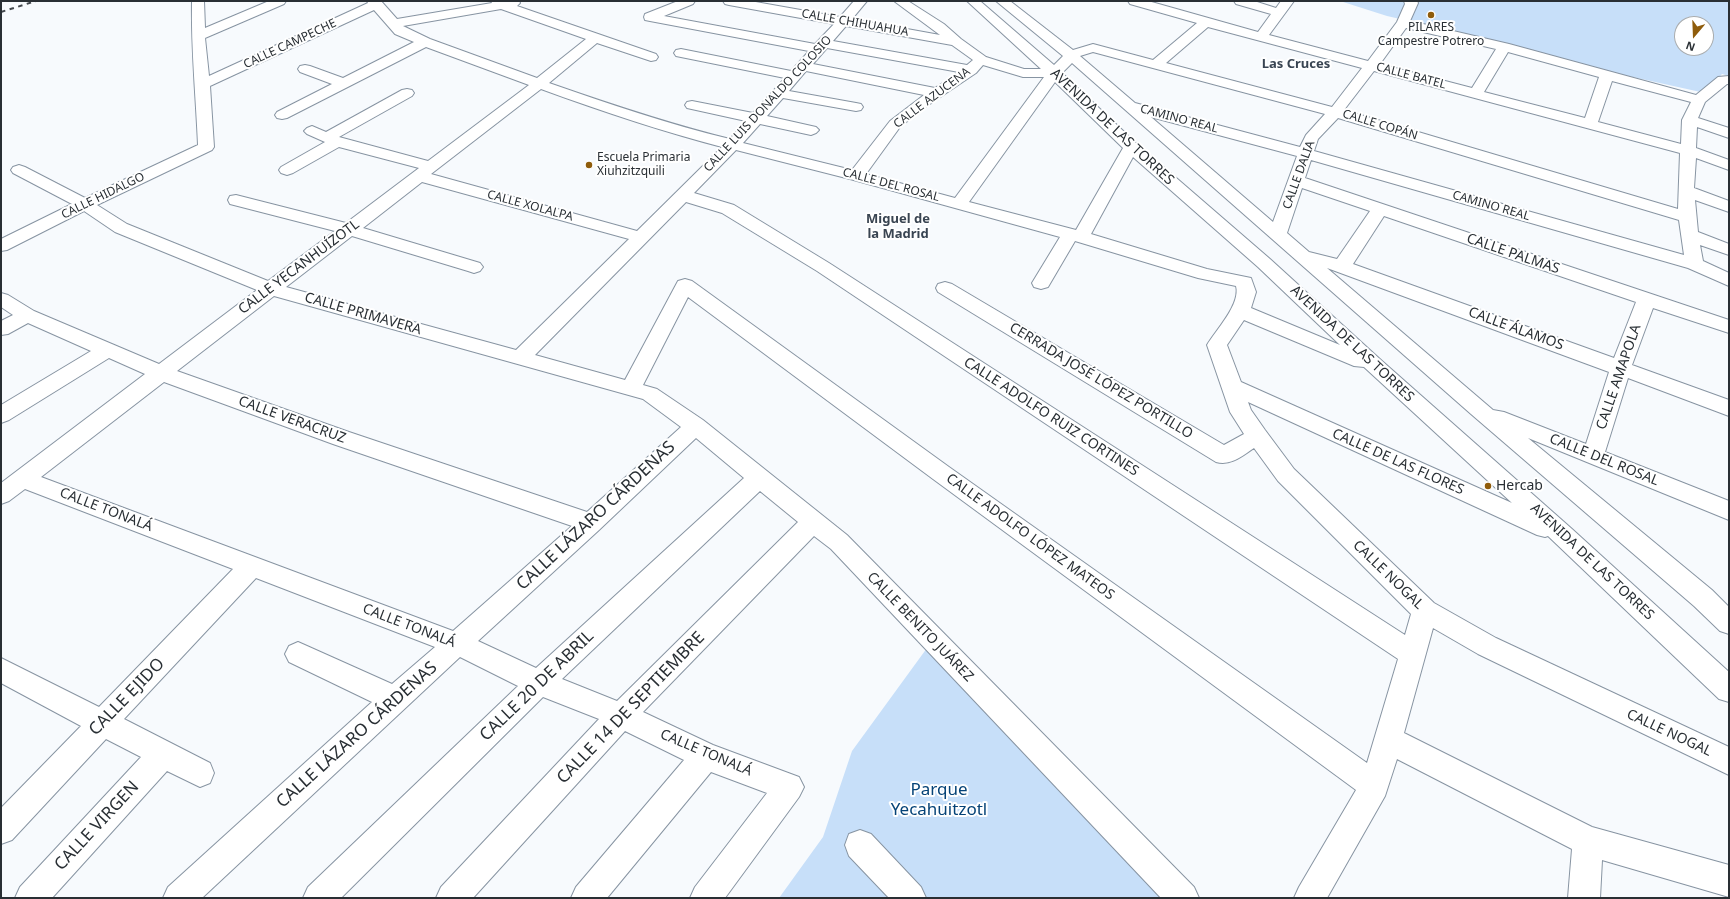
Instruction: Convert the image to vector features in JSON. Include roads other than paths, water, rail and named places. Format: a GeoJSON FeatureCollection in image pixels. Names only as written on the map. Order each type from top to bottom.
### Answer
{"type":"FeatureCollection","features":[{"type":"Feature","properties":{"kind":"street"},"geometry":{"type":"LineString","coordinates":[[198,1],[198,36],[203,84]]}},
{"type":"Feature","properties":{"kind":"street"},"geometry":{"type":"LineString","coordinates":[[198,36],[280,1]]}},
{"type":"Feature","properties":{"kind":"street"},"geometry":{"type":"LineString","coordinates":[[393,24],[501,3],[521,1]]}},
{"type":"Feature","properties":{"kind":"street"},"geometry":{"type":"LineString","coordinates":[[689,1],[650,17],[820,46],[1023,72],[1054,73]]}},
{"type":"Feature","properties":{"kind":"street","name":"CALLE CHIHUAHUA"},"geometry":{"type":"LineString","coordinates":[[729,1],[956,42]]}},
{"type":"Feature","properties":{"kind":"street","name":"CALLE LUIS DONALDO COLOSIO"},"geometry":{"type":"LineString","coordinates":[[520,358],[733,145],[755,119],[776,89],[798,71],[861,1]]}},
{"type":"Feature","properties":{"kind":"street"},"geometry":{"type":"LineString","coordinates":[[900,1],[939,27],[956,42],[976,65]]}},
{"type":"Feature","properties":{"kind":"street","name":"AVENIDA DE LAS TORRES"},"geometry":{"type":"LineString","coordinates":[[973,1],[1054,73],[1131,147],[1264,263],[1374,366],[1564,536],[1729,690]]}},
{"type":"Feature","properties":{"kind":"street","name":"AVENIDA DE LAS TORRES"},"geometry":{"type":"LineString","coordinates":[[1002,1],[1050,37],[1478,410],[1703,598],[1729,623]]}},
{"type":"Feature","properties":{"kind":"street","name":"CALLE BATEL"},"geometry":{"type":"LineString","coordinates":[[1134,1],[1206,22],[1687,150],[1729,165]]}},
{"type":"Feature","properties":{"kind":"street"},"geometry":{"type":"LineString","coordinates":[[1240,1],[1278,12]]}},
{"type":"Feature","properties":{"kind":"street"},"geometry":{"type":"LineString","coordinates":[[1261,36],[1288,1]]}},
{"type":"Feature","properties":{"kind":"street"},"geometry":{"type":"LineString","coordinates":[[1410,1],[1412,3],[1403,23],[1504,47],[1607,75],[1710,96]]}},
{"type":"Feature","properties":{"kind":"street","name":"CALLE DEL ROSAL"},"geometry":{"type":"LineString","coordinates":[[375,3],[400,31],[425,42],[602,107],[672,129],[856,176],[1075,235],[1204,274],[1244,282]]}},
{"type":"Feature","properties":{"kind":"street","name":"CALLE CAMPECHE"},"geometry":{"type":"LineString","coordinates":[[203,84],[375,3]]}},
{"type":"Feature","properties":{"kind":"street"},"geometry":{"type":"LineString","coordinates":[[501,3],[651,57]]}},
{"type":"Feature","properties":{"kind":"street"},"geometry":{"type":"LineString","coordinates":[[1156,64],[1206,22]]}},
{"type":"Feature","properties":{"kind":"street","name":"CALLE DALIA"},"geometry":{"type":"LineString","coordinates":[[1277,236],[1311,138],[1335,112],[1403,23]]}},
{"type":"Feature","properties":{"kind":"street","name":"CALLE YECANHUÍZOTL"},"geometry":{"type":"LineString","coordinates":[[1,495],[539,84],[596,38]]}},
{"type":"Feature","properties":{"kind":"street"},"geometry":{"type":"LineString","coordinates":[[282,115],[425,42]]}},
{"type":"Feature","properties":{"kind":"street"},"geometry":{"type":"LineString","coordinates":[[1476,93],[1504,47]]}},
{"type":"Feature","properties":{"kind":"street","name":"CALLE COPÁN"},"geometry":{"type":"LineString","coordinates":[[1071,56],[1079,50],[1093,48],[1156,64],[1335,112],[1687,217]]}},
{"type":"Feature","properties":{"kind":"street"},"geometry":{"type":"LineString","coordinates":[[681,53],[936,93]]}},
{"type":"Feature","properties":{"kind":"street"},"geometry":{"type":"LineString","coordinates":[[959,204],[1054,73],[1071,56]]}},
{"type":"Feature","properties":{"kind":"street","name":"CALLE AZUCENA"},"geometry":{"type":"LineString","coordinates":[[856,176],[895,124],[976,65]]}},
{"type":"Feature","properties":{"kind":"street"},"geometry":{"type":"LineString","coordinates":[[305,69],[345,84]]}},
{"type":"Feature","properties":{"kind":"street"},"geometry":{"type":"LineString","coordinates":[[1590,124],[1607,75]]}},
{"type":"Feature","properties":{"kind":"street"},"geometry":{"type":"LineString","coordinates":[[1694,264],[1687,217],[1686,191],[1687,150],[1690,120],[1723,80],[1729,80]]}},
{"type":"Feature","properties":{"kind":"street","name":"CALLE HIDALGO"},"geometry":{"type":"LineString","coordinates":[[1,246],[85,204],[206,147],[203,84]]}},
{"type":"Feature","properties":{"kind":"street"},"geometry":{"type":"LineString","coordinates":[[776,89],[856,107]]}},
{"type":"Feature","properties":{"kind":"street"},"geometry":{"type":"LineString","coordinates":[[287,170],[325,137],[406,93]]}},
{"type":"Feature","properties":{"kind":"street"},"geometry":{"type":"LineString","coordinates":[[692,105],[811,130]]}},
{"type":"Feature","properties":{"kind":"street","name":"CAMINO REAL"},"geometry":{"type":"LineString","coordinates":[[1127,105],[1305,152],[1694,264],[1729,280]]}},
{"type":"Feature","properties":{"kind":"street"},"geometry":{"type":"LineString","coordinates":[[1690,120],[1729,133]]}},
{"type":"Feature","properties":{"kind":"street","name":"CALLE XOLALPA"},"geometry":{"type":"LineString","coordinates":[[325,137],[425,171],[640,237]]}},
{"type":"Feature","properties":{"kind":"street"},"geometry":{"type":"LineString","coordinates":[[1041,283],[1075,235],[1131,147]]}},
{"type":"Feature","properties":{"kind":"street","name":"CALLE PRIMAVERA"},"geometry":{"type":"LineString","coordinates":[[19,170],[85,204],[121,228],[271,288],[631,388]]}},
{"type":"Feature","properties":{"kind":"street","name":"CALLE PALMAS"},"geometry":{"type":"LineString","coordinates":[[1297,181],[1729,327]]}},
{"type":"Feature","properties":{"kind":"street"},"geometry":{"type":"LineString","coordinates":[[1686,191],[1729,207]]}},
{"type":"Feature","properties":{"kind":"street","name":"CALLE ADOLFO RUIZ CORTINES"},"geometry":{"type":"LineString","coordinates":[[682,195],[728,209],[823,267],[1412,654]]}},
{"type":"Feature","properties":{"kind":"street"},"geometry":{"type":"LineString","coordinates":[[236,200],[349,229],[474,267]]}},
{"type":"Feature","properties":{"kind":"street"},"geometry":{"type":"LineString","coordinates":[[1342,266],[1380,209]]}},
{"type":"Feature","properties":{"kind":"street"},"geometry":{"type":"LineString","coordinates":[[1690,235],[1729,250]]}},
{"type":"Feature","properties":{"kind":"street"},"geometry":{"type":"LineString","coordinates":[[1244,282],[1264,263],[1302,256]]}},
{"type":"Feature","properties":{"kind":"street","name":"CALLE ÁLAMOS"},"geometry":{"type":"LineString","coordinates":[[1302,256],[1342,266],[1621,367],[1729,408]]}},
{"type":"Feature","properties":{"kind":"street","name":"CALLE NOGAL"},"geometry":{"type":"LineString","coordinates":[[1244,282],[1246,292],[1240,311],[1217,345],[1241,412],[1286,475],[1426,612],[1487,646],[1729,761]]}},
{"type":"Feature","properties":{"kind":"street","name":"CALLE ADOLFO LÓPEZ MATEOS"},"geometry":{"type":"LineString","coordinates":[[631,388],[685,285],[941,473],[1375,786]]}},
{"type":"Feature","properties":{"kind":"street","name":"CERRADA JOSÉ LÓPEZ PORTILLO"},"geometry":{"type":"LineString","coordinates":[[945,288],[1224,456],[1257,436]]}},
{"type":"Feature","properties":{"kind":"street","name":"CALLE VERACRUZ"},"geometry":{"type":"LineString","coordinates":[[1,299],[27,315],[161,373],[341,438],[591,523]]}},
{"type":"Feature","properties":{"kind":"street","name":"CALLE AMAPOLA"},"geometry":{"type":"LineString","coordinates":[[1593,455],[1621,367],[1646,299]]}},
{"type":"Feature","properties":{"kind":"street"},"geometry":{"type":"LineString","coordinates":[[1240,311],[1374,366]]}},
{"type":"Feature","properties":{"kind":"street"},"geometry":{"type":"LineString","coordinates":[[1,329],[27,315]]}},
{"type":"Feature","properties":{"kind":"street"},"geometry":{"type":"LineString","coordinates":[[1,415],[108,350]]}},
{"type":"Feature","properties":{"kind":"street","name":"CALLE DE LAS FLORES"},"geometry":{"type":"LineString","coordinates":[[1233,387],[1564,536]]}},
{"type":"Feature","properties":{"kind":"street","name":"CALLE BENITO JUÁREZ"},"geometry":{"type":"LineString","coordinates":[[631,388],[650,394],[694,426],[839,542],[1183,898]]}},
{"type":"Feature","properties":{"kind":"street","name":"CALLE DEL ROSAL"},"geometry":{"type":"LineString","coordinates":[[1478,410],[1729,511]]}},
{"type":"Feature","properties":{"kind":"street","name":"CALLE LÁZARO CÁRDENAS"},"geometry":{"type":"LineString","coordinates":[[179,898],[395,699],[591,523],[694,426]]}},
{"type":"Feature","properties":{"kind":"street","name":"CALLE 20 DE ABRIL"},"geometry":{"type":"LineString","coordinates":[[319,898],[538,683],[759,478]]}},
{"type":"Feature","properties":{"kind":"street","name":"CALLE TONALÁ"},"geometry":{"type":"LineString","coordinates":[[23,479],[458,644],[538,683],[621,715],[706,756],[789,787],[706,898]]}},
{"type":"Feature","properties":{"kind":"street","name":"CALLE 14 DE SEPTIEMBRE"},"geometry":{"type":"LineString","coordinates":[[452,898],[621,715],[813,522]]}},
{"type":"Feature","properties":{"kind":"street","name":"CALLE EJIDO"},"geometry":{"type":"LineString","coordinates":[[1,829],[252,566]]}},
{"type":"Feature","properties":{"kind":"street"},"geometry":{"type":"LineString","coordinates":[[1703,598],[1729,610]]}},
{"type":"Feature","properties":{"kind":"street"},"geometry":{"type":"LineString","coordinates":[[1310,898],[1375,786],[1412,654],[1426,612]]}},
{"type":"Feature","properties":{"kind":"street"},"geometry":{"type":"LineString","coordinates":[[298,654],[395,699]]}},
{"type":"Feature","properties":{"kind":"street"},"geometry":{"type":"LineString","coordinates":[[1,670],[200,773]]}},
{"type":"Feature","properties":{"kind":"street"},"geometry":{"type":"LineString","coordinates":[[1389,740],[1588,842],[1729,881]]}},
{"type":"Feature","properties":{"kind":"street","name":"CALLE VIRGEN"},"geometry":{"type":"LineString","coordinates":[[31,898],[163,754]]}},
{"type":"Feature","properties":{"kind":"street"},"geometry":{"type":"LineString","coordinates":[[587,898],[706,756]]}},
{"type":"Feature","properties":{"kind":"street"},"geometry":{"type":"LineString","coordinates":[[1584,898],[1588,842]]}},
{"type":"Feature","properties":{"kind":"street"},"geometry":{"type":"LineString","coordinates":[[860,845],[910,898]]}},
{"type":"Feature","properties":{"kind":"railway"},"geometry":{"type":"LineString","coordinates":[[1,12],[36,1]]}},
{"type":"Feature","properties":{"kind":"place","name":"PILARES Campestre Potrero"},"geometry":{"type":"Point","coordinates":[1431,15]}},
{"type":"Feature","properties":{"kind":"place","name":"Escuela Primaria Xiuhzitzquili"},"geometry":{"type":"Point","coordinates":[589,165]}},
{"type":"Feature","properties":{"kind":"place","name":"Hercab"},"geometry":{"type":"Point","coordinates":[1488,486]}},
{"type":"Feature","properties":{"kind":"district","name":"Las Cruces"},"geometry":{"type":"Point","coordinates":[1296,64]}},
{"type":"Feature","properties":{"kind":"district","name":"Miguel de la Madrid"},"geometry":{"type":"Point","coordinates":[898,226]}},
{"type":"Feature","properties":{"kind":"park label","name":"Parque Yecahuitzotl"},"geometry":{"type":"Point","coordinates":[939,800]}}]}
